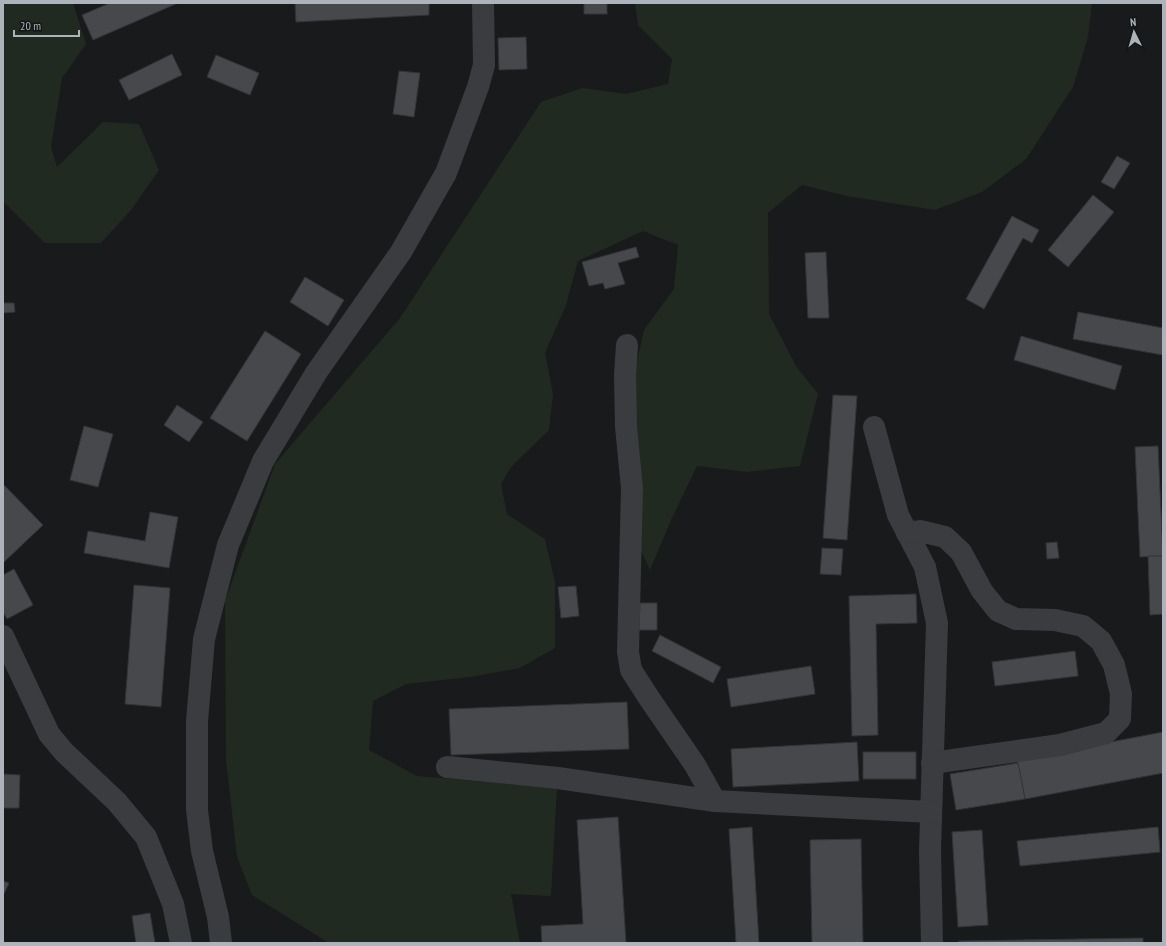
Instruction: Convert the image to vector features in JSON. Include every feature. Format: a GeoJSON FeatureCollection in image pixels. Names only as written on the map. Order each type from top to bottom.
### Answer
{"type":"FeatureCollection","features":[{"type":"Feature","properties":{"kind":"street"},"geometry":{"type":"LineString","coordinates":[[221,943],[218,917],[202,851],[197,810],[198,722],[204,639],[228,545],[263,461],[316,373],[401,252],[446,173],[478,87],[484,65],[483,3]]}},
{"type":"Feature","properties":{"kind":"street"},"geometry":{"type":"LineString","coordinates":[[627,346],[626,427],[632,488],[628,652],[632,670],[649,698],[695,765],[715,801]]}},
{"type":"Feature","properties":{"kind":"street"},"geometry":{"type":"LineString","coordinates":[[874,427],[898,515],[925,567],[937,624],[930,851],[932,943]]}},
{"type":"Feature","properties":{"kind":"street"},"geometry":{"type":"LineString","coordinates":[[907,533],[920,531],[945,537],[961,552],[982,591],[998,611],[1016,619],[1055,620],[1083,626],[1101,641],[1114,664],[1121,694],[1120,719],[1106,733],[1060,745],[932,763]]}},
{"type":"Feature","properties":{"kind":"street"},"geometry":{"type":"LineString","coordinates":[[3,636],[50,734],[64,752],[117,802],[146,837],[173,904],[181,943]]}},
{"type":"Feature","properties":{"kind":"street"},"geometry":{"type":"LineString","coordinates":[[447,767],[558,778],[715,801],[931,812]]}},
{"type":"Feature","properties":{"kind":"shaded area"},"geometry":{"type":"Polygon","coordinates":[[[3,3],[73,3],[86,44],[62,78],[51,147],[57,167],[103,122],[139,124],[159,170],[131,210],[101,243],[45,243],[3,201],[3,3]]]}},
{"type":"Feature","properties":{"kind":"shaded area"},"geometry":{"type":"Polygon","coordinates":[[[635,3],[1092,3],[1088,37],[1073,87],[1026,159],[982,192],[935,210],[847,196],[802,185],[768,213],[769,314],[796,366],[818,394],[800,466],[747,472],[697,466],[671,520],[650,570],[639,546],[633,379],[644,330],[674,289],[678,245],[643,231],[578,261],[566,305],[545,353],[553,394],[549,430],[511,467],[501,484],[507,514],[545,539],[555,582],[555,648],[520,668],[470,677],[406,684],[373,701],[369,750],[417,776],[557,788],[551,896],[511,894],[520,943],[329,943],[252,895],[237,857],[226,760],[225,601],[275,464],[400,318],[541,102],[583,88],[626,94],[668,84],[672,59],[638,25],[635,3]]]}},
{"type":"Feature","properties":{"kind":"building"},"geometry":{"type":"Polygon","coordinates":[[[110,3],[178,3],[93,40],[82,15],[110,3]]]}},
{"type":"Feature","properties":{"kind":"building"},"geometry":{"type":"Polygon","coordinates":[[[295,3],[429,3],[429,15],[296,22],[295,3]]]}},
{"type":"Feature","properties":{"kind":"building"},"geometry":{"type":"Polygon","coordinates":[[[584,3],[607,3],[607,14],[584,14],[584,3]]]}},
{"type":"Feature","properties":{"kind":"building"},"geometry":{"type":"Polygon","coordinates":[[[526,37],[527,69],[499,70],[498,38],[526,37]]]}},
{"type":"Feature","properties":{"kind":"building"},"geometry":{"type":"Polygon","coordinates":[[[172,54],[182,75],[129,100],[119,80],[172,54]]]}},
{"type":"Feature","properties":{"kind":"building"},"geometry":{"type":"Polygon","coordinates":[[[216,55],[259,73],[250,95],[207,77],[216,55]]]}},
{"type":"Feature","properties":{"kind":"building"},"geometry":{"type":"Polygon","coordinates":[[[399,71],[420,73],[414,117],[393,114],[399,71]]]}},
{"type":"Feature","properties":{"kind":"building"},"geometry":{"type":"Polygon","coordinates":[[[1117,156],[1130,163],[1114,189],[1101,182],[1117,156]]]}},
{"type":"Feature","properties":{"kind":"building"},"geometry":{"type":"Polygon","coordinates":[[[1093,195],[1114,212],[1068,267],[1048,250],[1093,195]]]}},
{"type":"Feature","properties":{"kind":"building"},"geometry":{"type":"Polygon","coordinates":[[[1012,216],[1039,230],[1032,243],[1023,238],[984,309],[966,299],[1012,216]]]}},
{"type":"Feature","properties":{"kind":"building"},"geometry":{"type":"Polygon","coordinates":[[[636,247],[639,257],[618,263],[625,284],[605,289],[603,283],[589,286],[582,262],[636,247]]]}},
{"type":"Feature","properties":{"kind":"building"},"geometry":{"type":"Polygon","coordinates":[[[826,252],[829,318],[808,318],[805,253],[826,252]]]}},
{"type":"Feature","properties":{"kind":"building"},"geometry":{"type":"Polygon","coordinates":[[[305,277],[344,300],[328,326],[290,302],[305,277]]]}},
{"type":"Feature","properties":{"kind":"building"},"geometry":{"type":"Polygon","coordinates":[[[3,303],[14,303],[15,312],[3,313],[3,303]]]}},
{"type":"Feature","properties":{"kind":"building"},"geometry":{"type":"Polygon","coordinates":[[[1078,312],[1163,328],[1163,355],[1073,339],[1078,312]]]}},
{"type":"Feature","properties":{"kind":"building"},"geometry":{"type":"Polygon","coordinates":[[[265,331],[301,354],[247,441],[210,418],[265,331]]]}},
{"type":"Feature","properties":{"kind":"building"},"geometry":{"type":"Polygon","coordinates":[[[1021,336],[1122,366],[1115,390],[1014,360],[1021,336]]]}},
{"type":"Feature","properties":{"kind":"building"},"geometry":{"type":"Polygon","coordinates":[[[833,395],[857,396],[847,540],[823,538],[833,395]]]}},
{"type":"Feature","properties":{"kind":"building"},"geometry":{"type":"Polygon","coordinates":[[[177,405],[203,422],[189,442],[164,425],[177,405]]]}},
{"type":"Feature","properties":{"kind":"building"},"geometry":{"type":"Polygon","coordinates":[[[84,426],[113,434],[98,487],[70,480],[84,426]]]}},
{"type":"Feature","properties":{"kind":"building"},"geometry":{"type":"Polygon","coordinates":[[[1158,446],[1163,556],[1140,557],[1135,447],[1158,446]]]}},
{"type":"Feature","properties":{"kind":"building"},"geometry":{"type":"Polygon","coordinates":[[[3,484],[43,525],[3,563],[3,484]]]}},
{"type":"Feature","properties":{"kind":"building"},"geometry":{"type":"Polygon","coordinates":[[[150,512],[178,517],[169,568],[84,553],[88,531],[145,541],[150,512]]]}},
{"type":"Feature","properties":{"kind":"building"},"geometry":{"type":"Polygon","coordinates":[[[1057,542],[1059,558],[1047,559],[1046,543],[1057,542]]]}},
{"type":"Feature","properties":{"kind":"building"},"geometry":{"type":"Polygon","coordinates":[[[822,548],[843,549],[841,575],[820,574],[822,548]]]}},
{"type":"Feature","properties":{"kind":"building"},"geometry":{"type":"Polygon","coordinates":[[[1148,556],[1163,556],[1163,614],[1150,615],[1148,556]]]}},
{"type":"Feature","properties":{"kind":"building"},"geometry":{"type":"Polygon","coordinates":[[[14,569],[33,605],[7,619],[3,612],[3,575],[14,569]]]}},
{"type":"Feature","properties":{"kind":"building"},"geometry":{"type":"Polygon","coordinates":[[[134,585],[170,588],[161,707],[125,704],[134,585]]]}},
{"type":"Feature","properties":{"kind":"building"},"geometry":{"type":"Polygon","coordinates":[[[576,586],[579,616],[561,618],[558,587],[576,586]]]}},
{"type":"Feature","properties":{"kind":"building"},"geometry":{"type":"Polygon","coordinates":[[[916,594],[917,623],[876,624],[878,735],[852,736],[849,596],[916,594]]]}},
{"type":"Feature","properties":{"kind":"building"},"geometry":{"type":"Polygon","coordinates":[[[640,603],[657,603],[657,630],[639,630],[640,603]]]}},
{"type":"Feature","properties":{"kind":"building"},"geometry":{"type":"Polygon","coordinates":[[[660,635],[721,667],[713,683],[652,651],[660,635]]]}},
{"type":"Feature","properties":{"kind":"building"},"geometry":{"type":"Polygon","coordinates":[[[1075,651],[1078,676],[995,686],[992,662],[1075,651]]]}},
{"type":"Feature","properties":{"kind":"building"},"geometry":{"type":"Polygon","coordinates":[[[811,666],[815,694],[731,707],[727,679],[811,666]]]}},
{"type":"Feature","properties":{"kind":"building"},"geometry":{"type":"Polygon","coordinates":[[[627,702],[629,749],[451,755],[449,709],[627,702]]]}},
{"type":"Feature","properties":{"kind":"building"},"geometry":{"type":"Polygon","coordinates":[[[1163,732],[1163,773],[1025,799],[1017,760],[1163,732]]]}},
{"type":"Feature","properties":{"kind":"building"},"geometry":{"type":"Polygon","coordinates":[[[857,742],[859,781],[733,787],[731,749],[857,742]]]}},
{"type":"Feature","properties":{"kind":"building"},"geometry":{"type":"Polygon","coordinates":[[[863,752],[916,752],[916,779],[863,779],[863,752]]]}},
{"type":"Feature","properties":{"kind":"building"},"geometry":{"type":"Polygon","coordinates":[[[1018,763],[1025,799],[956,810],[950,774],[1018,763]]]}},
{"type":"Feature","properties":{"kind":"building"},"geometry":{"type":"Polygon","coordinates":[[[3,774],[20,775],[19,808],[3,808],[3,774]]]}},
{"type":"Feature","properties":{"kind":"building"},"geometry":{"type":"Polygon","coordinates":[[[618,817],[626,943],[542,943],[541,926],[583,924],[577,820],[618,817]]]}},
{"type":"Feature","properties":{"kind":"building"},"geometry":{"type":"Polygon","coordinates":[[[752,827],[759,943],[736,943],[729,829],[752,827]]]}},
{"type":"Feature","properties":{"kind":"building"},"geometry":{"type":"Polygon","coordinates":[[[1158,827],[1160,852],[1020,866],[1017,841],[1158,827]]]}},
{"type":"Feature","properties":{"kind":"building"},"geometry":{"type":"Polygon","coordinates":[[[982,830],[988,925],[958,927],[952,832],[982,830]]]}},
{"type":"Feature","properties":{"kind":"building"},"geometry":{"type":"Polygon","coordinates":[[[861,839],[863,943],[812,943],[810,840],[861,839]]]}},
{"type":"Feature","properties":{"kind":"building"},"geometry":{"type":"Polygon","coordinates":[[[3,881],[9,883],[3,896],[3,881]]]}},
{"type":"Feature","properties":{"kind":"building"},"geometry":{"type":"Polygon","coordinates":[[[150,913],[155,943],[136,943],[132,916],[150,913]]]}},
{"type":"Feature","properties":{"kind":"building"},"geometry":{"type":"Polygon","coordinates":[[[1143,938],[1143,943],[959,943],[959,941],[1143,938]]]}}]}
